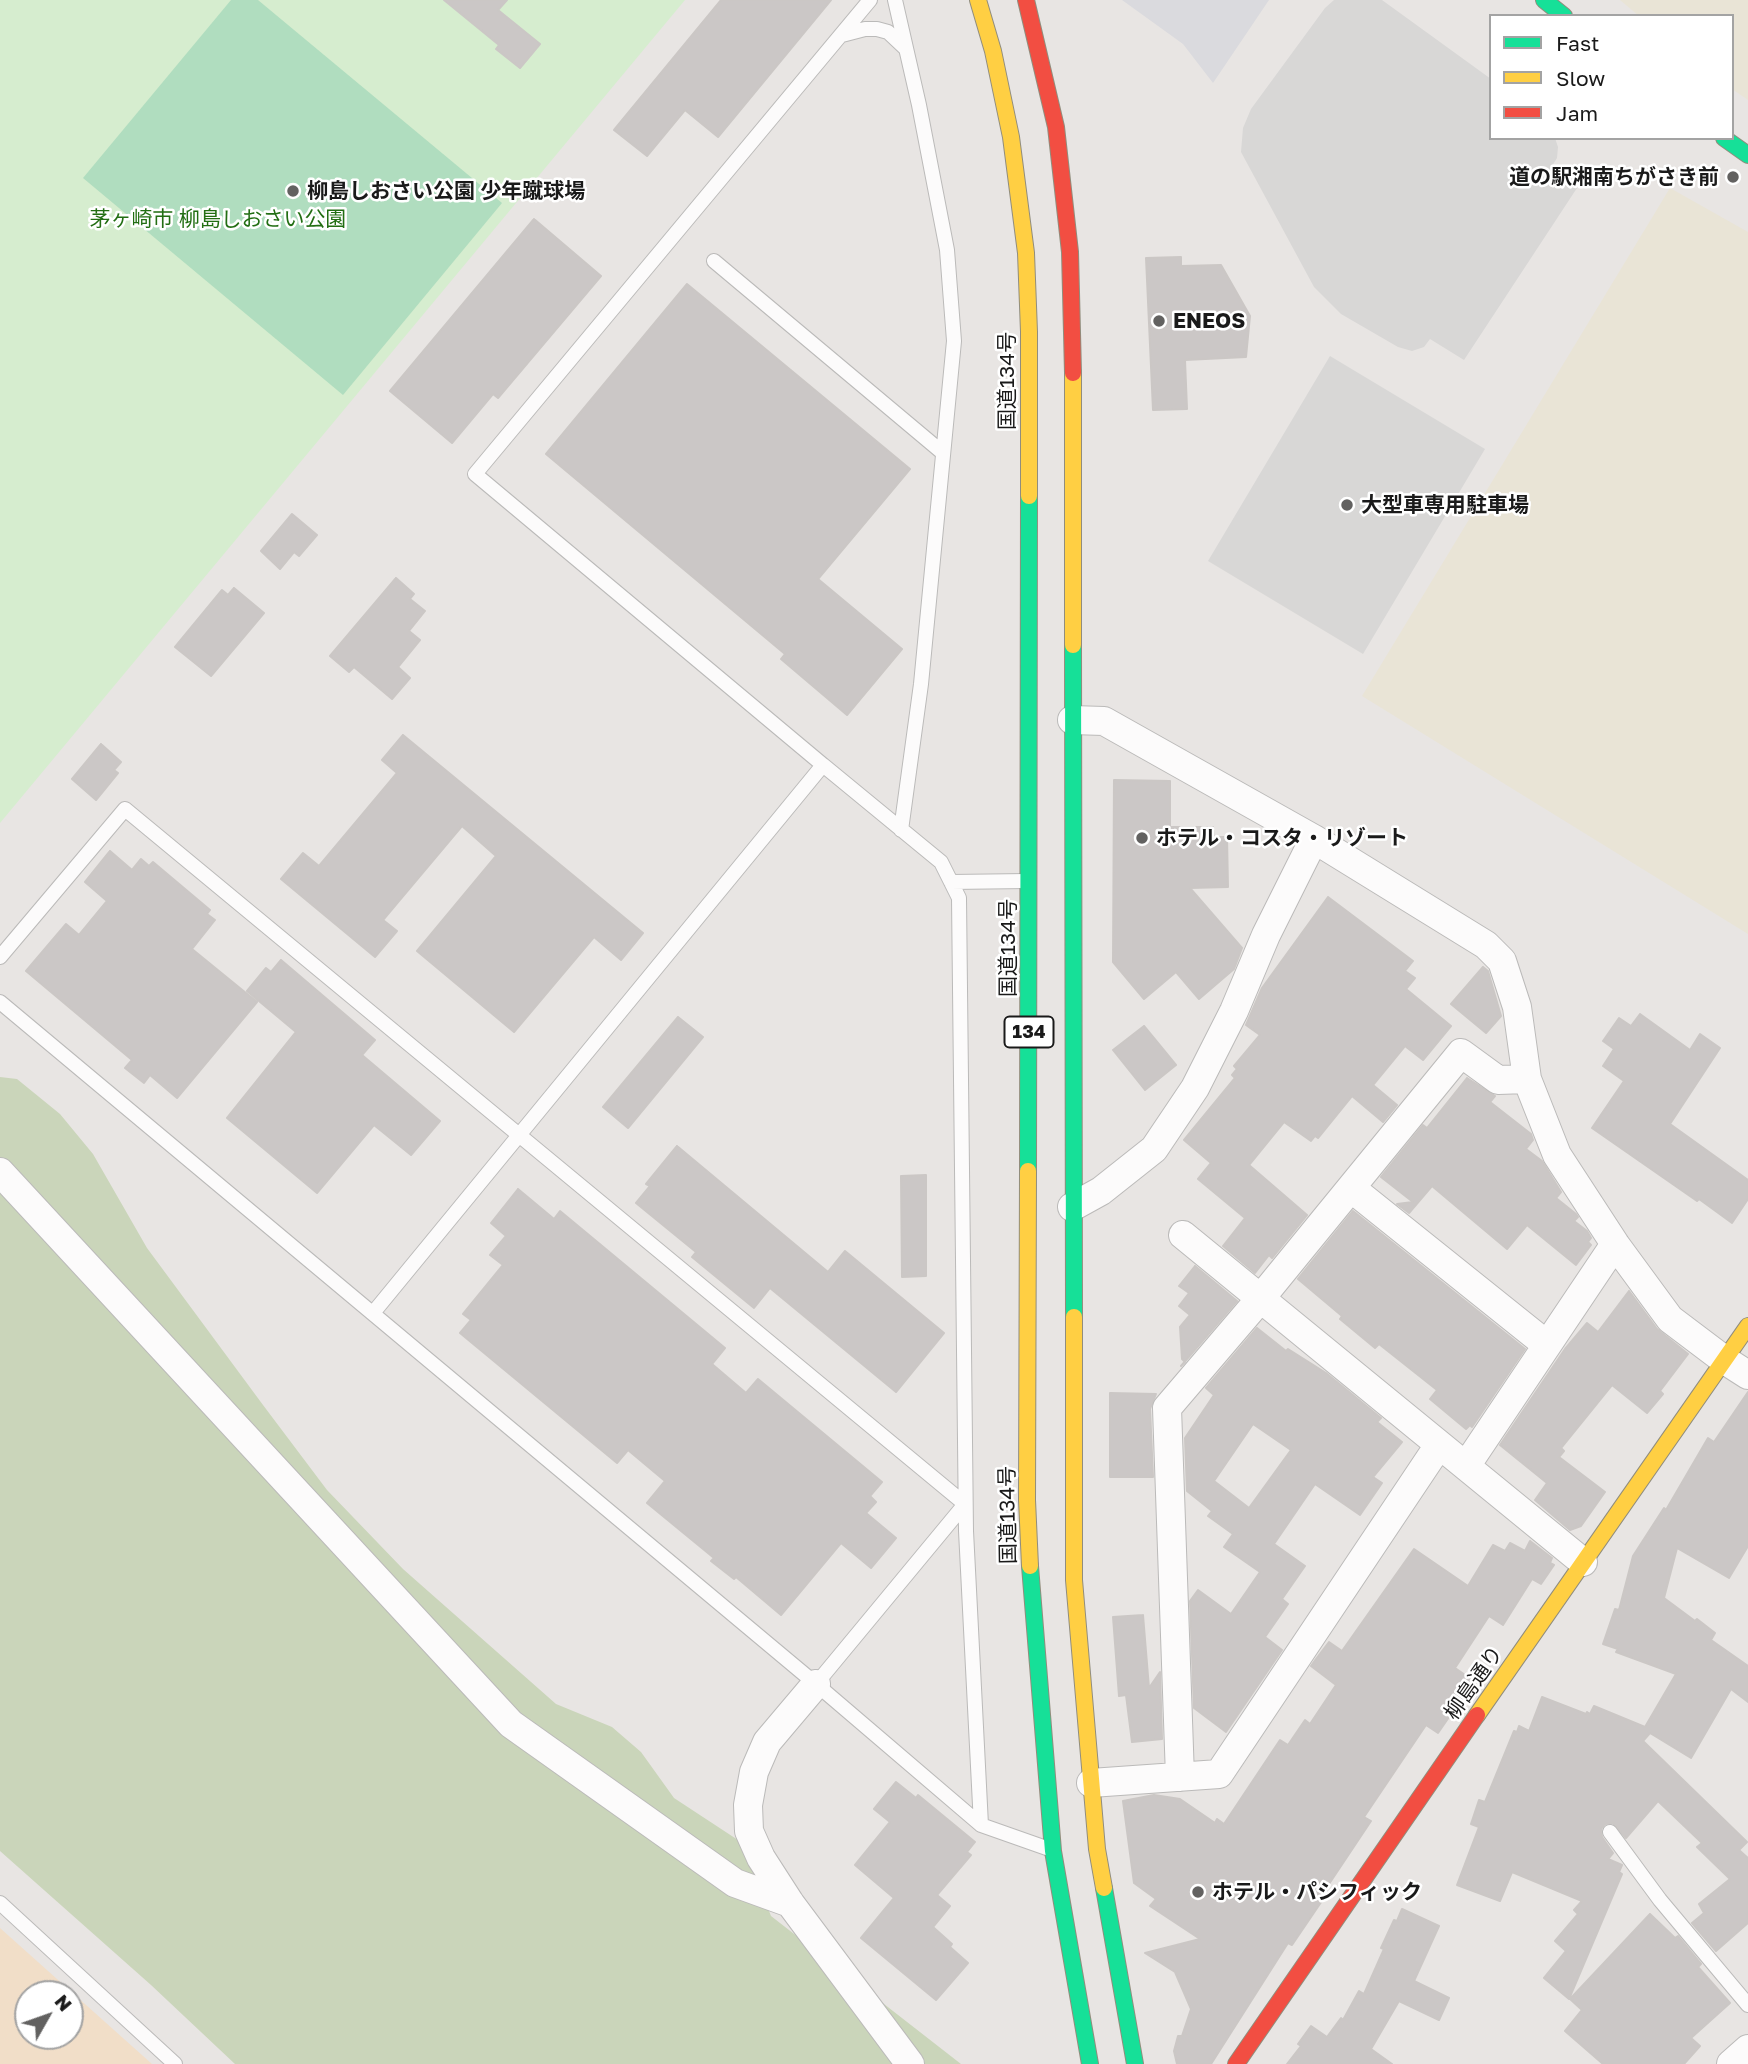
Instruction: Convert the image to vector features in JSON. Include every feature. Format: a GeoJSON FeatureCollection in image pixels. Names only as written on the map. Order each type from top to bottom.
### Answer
{"type":"FeatureCollection","features":[{"type":"Feature","properties":{"kind":"main road","name":"国道134号"},"geometry":{"type":"LineString","coordinates":[[978,0],[993,51],[1011,137],[1026,253],[1029,332],[1027,1500],[1031,1586],[1053,1851],[1090,2064]]}},
{"type":"Feature","properties":{"kind":"main road","name":"134"},"geometry":{"type":"LineString","coordinates":[[1026,0],[1056,127],[1070,251],[1073,331],[1074,1580],[1097,1849],[1135,2064]]}},
{"type":"Feature","properties":{"kind":"main road"},"geometry":{"type":"LineString","coordinates":[[1544,0],[1562,14]]}},
{"type":"Feature","properties":{"kind":"main road"},"geometry":{"type":"LineString","coordinates":[[1727,140],[1748,155]]}},
{"type":"Feature","properties":{"kind":"main road","name":"柳島通り"},"geometry":{"type":"LineString","coordinates":[[1236,2064],[1748,1326]]}},
{"type":"Feature","properties":{"kind":"street"},"geometry":{"type":"LineString","coordinates":[[1072,720],[1104,721],[1314,839],[1486,944],[1502,961],[1517,1007],[1527,1079],[1557,1155],[1615,1244],[1670,1318],[1748,1375]]}},
{"type":"Feature","properties":{"kind":"street"},"geometry":{"type":"LineString","coordinates":[[1072,1207],[1101,1191],[1154,1149],[1195,1088],[1234,1011],[1266,934],[1314,839]]}},
{"type":"Feature","properties":{"kind":"street"},"geometry":{"type":"LineString","coordinates":[[1180,1777],[1167,1408],[1260,1299],[1461,1053],[1498,1080],[1527,1079]]}},
{"type":"Feature","properties":{"kind":"street"},"geometry":{"type":"LineString","coordinates":[[0,1172],[511,1724],[735,1883],[790,1903]]}},
{"type":"Feature","properties":{"kind":"street"},"geometry":{"type":"LineString","coordinates":[[1351,1188],[1547,1345]]}},
{"type":"Feature","properties":{"kind":"street"},"geometry":{"type":"LineString","coordinates":[[1183,1235],[1583,1562]]}},
{"type":"Feature","properties":{"kind":"street"},"geometry":{"type":"LineString","coordinates":[[1466,1466],[1615,1244]]}},
{"type":"Feature","properties":{"kind":"street"},"geometry":{"type":"LineString","coordinates":[[1091,1783],[1219,1774],[1439,1445]]}},
{"type":"Feature","properties":{"kind":"street"},"geometry":{"type":"LineString","coordinates":[[816,1684],[767,1742],[754,1772],[748,1805],[749,1831],[761,1858],[790,1903],[910,2064]]}},
{"type":"Feature","properties":{"kind":"street"},"geometry":{"type":"LineString","coordinates":[[1731,2064],[1748,2049]]}},
{"type":"Feature","properties":{"kind":"lane"},"geometry":{"type":"LineString","coordinates":[[870,0],[475,474],[941,862],[959,898],[965,1504],[981,1825]]}},
{"type":"Feature","properties":{"kind":"lane"},"geometry":{"type":"LineString","coordinates":[[895,0],[947,250],[954,341],[921,684],[901,830]]}},
{"type":"Feature","properties":{"kind":"lane"},"geometry":{"type":"LineString","coordinates":[[841,35],[877,29],[888,32],[906,49]]}},
{"type":"Feature","properties":{"kind":"lane"},"geometry":{"type":"LineString","coordinates":[[714,261],[943,453]]}},
{"type":"Feature","properties":{"kind":"lane"},"geometry":{"type":"LineString","coordinates":[[373,1313],[823,765]]}},
{"type":"Feature","properties":{"kind":"lane"},"geometry":{"type":"LineString","coordinates":[[0,957],[125,809],[965,1504]]}},
{"type":"Feature","properties":{"kind":"lane"},"geometry":{"type":"LineString","coordinates":[[951,882],[1029,881]]}},
{"type":"Feature","properties":{"kind":"lane"},"geometry":{"type":"LineString","coordinates":[[0,1002],[981,1825],[1053,1851]]}},
{"type":"Feature","properties":{"kind":"lane"},"geometry":{"type":"LineString","coordinates":[[816,1684],[965,1504]]}},
{"type":"Feature","properties":{"kind":"lane"},"geometry":{"type":"LineString","coordinates":[[1610,1832],[1660,1900],[1748,2005]]}},
{"type":"Feature","properties":{"kind":"lane"},"geometry":{"type":"LineString","coordinates":[[0,1903],[175,2064]]}},
{"type":"Feature","properties":{"kind":"shaded area"},"geometry":{"type":"Polygon","coordinates":[[[1122,0],[1269,0],[1213,83],[1183,44],[1122,0]]]}},
{"type":"Feature","properties":{"kind":"shaded area"},"geometry":{"type":"Polygon","coordinates":[[[1334,0],[1382,0],[1489,78],[1489,140],[1556,140],[1557,158],[1550,169],[1577,188],[1464,360],[1430,339],[1424,347],[1412,351],[1398,347],[1341,314],[1314,287],[1241,152],[1243,128],[1251,109],[1325,8],[1334,0]]]}},
{"type":"Feature","properties":{"kind":"shaded area"},"geometry":{"type":"Polygon","coordinates":[[[1620,0],[1748,0],[1748,100],[1734,90],[1734,14],[1637,14],[1620,0]]]}},
{"type":"Feature","properties":{"kind":"shaded area"},"geometry":{"type":"Polygon","coordinates":[[[1670,188],[1748,232],[1748,934],[1362,696],[1670,188]]]}},
{"type":"Feature","properties":{"kind":"shaded area","name":"大型車専用駐車場"},"geometry":{"type":"Polygon","coordinates":[[[1330,356],[1485,449],[1363,654],[1208,561],[1330,356]]]}},
{"type":"Feature","properties":{"kind":"green space","name":"茅ヶ崎市 柳島しおさい公園"},"geometry":{"type":"Polygon","coordinates":[[[0,0],[685,0],[0,823],[0,0]]]}},
{"type":"Feature","properties":{"kind":"green space","name":"柳島しおさい公園 少年蹴球場"},"geometry":{"type":"Polygon","coordinates":[[[231,0],[258,0],[502,203],[343,395],[83,178],[231,0]]]}},
{"type":"Feature","properties":{"kind":"green space"},"geometry":{"type":"Polygon","coordinates":[[[0,1077],[17,1079],[60,1114],[93,1154],[147,1248],[263,1405],[327,1490],[403,1569],[556,1704],[612,1727],[641,1752],[674,1798],[741,1842],[771,1916],[961,2064],[235,2064],[151,1985],[0,1851],[0,1077]]]}},
{"type":"Feature","properties":{"kind":"sand"},"geometry":{"type":"Polygon","coordinates":[[[0,1928],[58,1980],[14,1980],[14,2050],[84,2050],[84,2003],[152,2064],[0,2064],[0,1928]]]}},
{"type":"Feature","properties":{"kind":"building"},"geometry":{"type":"Polygon","coordinates":[[[444,0],[507,0],[498,10],[540,44],[520,68],[496,49],[499,45],[444,0]]]}},
{"type":"Feature","properties":{"kind":"building"},"geometry":{"type":"Polygon","coordinates":[[[721,0],[831,0],[718,137],[685,110],[647,156],[614,130],[721,0]]]}},
{"type":"Feature","properties":{"kind":"building"},"geometry":{"type":"Polygon","coordinates":[[[534,219],[601,276],[498,398],[493,394],[452,443],[390,391],[534,219]]]}},
{"type":"Feature","properties":{"kind":"building"},"geometry":{"type":"Polygon","coordinates":[[[1181,257],[1181,266],[1221,265],[1250,316],[1246,357],[1185,360],[1187,409],[1153,410],[1146,258],[1181,257]]]}},
{"type":"Feature","properties":{"kind":"building"},"geometry":{"type":"Polygon","coordinates":[[[687,284],[910,469],[818,579],[902,649],[847,715],[781,659],[785,654],[546,454],[687,284]]]}},
{"type":"Feature","properties":{"kind":"building"},"geometry":{"type":"Polygon","coordinates":[[[292,514],[317,535],[299,556],[294,552],[280,569],[261,551],[292,514]]]}},
{"type":"Feature","properties":{"kind":"building"},"geometry":{"type":"Polygon","coordinates":[[[396,578],[414,594],[410,599],[425,611],[409,631],[420,640],[398,667],[410,678],[392,699],[354,667],[349,672],[330,656],[396,578]]]}},
{"type":"Feature","properties":{"kind":"building"},"geometry":{"type":"Polygon","coordinates":[[[234,588],[264,613],[211,676],[175,647],[222,590],[228,595],[234,588]]]}},
{"type":"Feature","properties":{"kind":"building"},"geometry":{"type":"Polygon","coordinates":[[[403,735],[643,933],[621,960],[594,937],[514,1032],[417,951],[496,856],[462,826],[383,920],[397,931],[375,957],[281,879],[303,853],[319,866],[397,773],[382,760],[403,735]]]}},
{"type":"Feature","properties":{"kind":"building"},"geometry":{"type":"Polygon","coordinates":[[[101,744],[121,762],[114,770],[118,773],[96,800],[72,779],[101,744]]]}},
{"type":"Feature","properties":{"kind":"building","name":"ホテル・コスタ・リゾート"},"geometry":{"type":"Polygon","coordinates":[[[1114,780],[1170,781],[1170,827],[1213,827],[1214,837],[1227,837],[1228,887],[1190,888],[1242,948],[1234,969],[1199,999],[1176,972],[1144,999],[1113,962],[1114,780]]]}},
{"type":"Feature","properties":{"kind":"building"},"geometry":{"type":"Polygon","coordinates":[[[110,851],[132,870],[141,859],[149,866],[153,862],[210,910],[207,914],[215,920],[192,949],[257,1002],[177,1098],[150,1075],[144,1083],[125,1068],[132,1060],[26,971],[66,924],[79,935],[107,901],[85,882],[110,851]]]}},
{"type":"Feature","properties":{"kind":"building"},"geometry":{"type":"Polygon","coordinates":[[[1328,897],[1413,961],[1405,971],[1415,978],[1406,989],[1451,1026],[1423,1060],[1405,1046],[1373,1085],[1397,1105],[1383,1122],[1352,1096],[1318,1138],[1315,1136],[1311,1141],[1284,1122],[1249,1165],[1307,1215],[1272,1258],[1269,1255],[1255,1273],[1223,1246],[1245,1218],[1198,1179],[1211,1163],[1184,1140],[1235,1078],[1232,1075],[1237,1069],[1234,1066],[1260,1035],[1246,1025],[1262,988],[1328,897]]]}},
{"type":"Feature","properties":{"kind":"building"},"geometry":{"type":"Polygon","coordinates":[[[281,960],[375,1040],[362,1055],[440,1121],[411,1155],[374,1125],[317,1193],[227,1118],[296,1032],[247,991],[266,968],[271,972],[281,960]]]}},
{"type":"Feature","properties":{"kind":"building"},"geometry":{"type":"Polygon","coordinates":[[[1483,967],[1488,971],[1501,1016],[1486,1033],[1451,1004],[1483,967]]]}},
{"type":"Feature","properties":{"kind":"building"},"geometry":{"type":"Polygon","coordinates":[[[1640,1014],[1690,1050],[1700,1034],[1720,1048],[1670,1124],[1748,1180],[1748,1199],[1732,1223],[1592,1128],[1624,1081],[1603,1066],[1614,1049],[1603,1041],[1619,1018],[1631,1026],[1640,1014]]]}},
{"type":"Feature","properties":{"kind":"building"},"geometry":{"type":"Polygon","coordinates":[[[678,1017],[703,1037],[628,1128],[603,1107],[678,1017]]]}},
{"type":"Feature","properties":{"kind":"building"},"geometry":{"type":"Polygon","coordinates":[[[1144,1026],[1176,1065],[1145,1090],[1113,1050],[1144,1026]]]}},
{"type":"Feature","properties":{"kind":"building"},"geometry":{"type":"Polygon","coordinates":[[[1467,1078],[1495,1096],[1490,1102],[1531,1134],[1533,1140],[1526,1149],[1542,1161],[1561,1192],[1556,1198],[1576,1214],[1578,1217],[1574,1221],[1587,1231],[1591,1238],[1588,1242],[1591,1245],[1576,1265],[1527,1225],[1507,1249],[1432,1186],[1409,1213],[1397,1204],[1413,1202],[1381,1177],[1423,1125],[1427,1128],[1467,1078]]]}},
{"type":"Feature","properties":{"kind":"building"},"geometry":{"type":"Polygon","coordinates":[[[677,1146],[828,1272],[845,1251],[944,1333],[896,1392],[770,1288],[754,1308],[692,1257],[696,1252],[636,1203],[650,1186],[646,1184],[677,1146]]]}},
{"type":"Feature","properties":{"kind":"building"},"geometry":{"type":"Polygon","coordinates":[[[926,1175],[926,1276],[902,1277],[901,1176],[926,1175]]]}},
{"type":"Feature","properties":{"kind":"building"},"geometry":{"type":"Polygon","coordinates":[[[518,1189],[554,1219],[560,1211],[725,1348],[712,1364],[746,1393],[758,1379],[882,1482],[870,1496],[876,1502],[866,1513],[896,1538],[871,1568],[841,1543],[781,1615],[736,1577],[734,1579],[711,1561],[714,1558],[647,1503],[665,1481],[628,1450],[617,1463],[460,1333],[471,1320],[463,1314],[503,1265],[490,1255],[506,1236],[491,1223],[518,1189]]]}},
{"type":"Feature","properties":{"kind":"building"},"geometry":{"type":"Polygon","coordinates":[[[1353,1211],[1525,1349],[1472,1427],[1470,1425],[1466,1429],[1430,1399],[1437,1390],[1379,1344],[1375,1348],[1298,1279],[1353,1211]]]}},
{"type":"Feature","properties":{"kind":"building"},"geometry":{"type":"Polygon","coordinates":[[[1195,1266],[1237,1301],[1185,1362],[1182,1359],[1180,1327],[1190,1315],[1179,1306],[1189,1293],[1179,1286],[1195,1266]]]}},
{"type":"Feature","properties":{"kind":"building"},"geometry":{"type":"Polygon","coordinates":[[[1629,1291],[1657,1329],[1688,1354],[1660,1391],[1663,1394],[1647,1413],[1612,1385],[1561,1448],[1564,1451],[1559,1457],[1605,1492],[1581,1526],[1570,1530],[1535,1500],[1547,1483],[1500,1445],[1565,1349],[1587,1323],[1598,1332],[1629,1291]]]}},
{"type":"Feature","properties":{"kind":"building"},"geometry":{"type":"Polygon","coordinates":[[[1257,1328],[1286,1351],[1288,1349],[1326,1373],[1381,1418],[1377,1422],[1402,1442],[1373,1477],[1382,1483],[1360,1515],[1315,1484],[1274,1544],[1305,1566],[1282,1599],[1288,1604],[1265,1637],[1282,1650],[1226,1732],[1194,1708],[1190,1601],[1198,1590],[1231,1614],[1260,1572],[1224,1547],[1233,1534],[1208,1516],[1212,1511],[1187,1491],[1185,1438],[1214,1395],[1206,1388],[1257,1328]],[[1253,1424],[1214,1481],[1249,1508],[1291,1450],[1253,1424]]]}},
{"type":"Feature","properties":{"kind":"building"},"geometry":{"type":"Polygon","coordinates":[[[1748,1392],[1748,1546],[1729,1578],[1677,1548],[1664,1598],[1715,1633],[1711,1640],[1748,1666],[1748,1702],[1731,1689],[1691,1758],[1650,1733],[1643,1741],[1747,1842],[1739,1850],[1748,1858],[1748,1923],[1716,1951],[1692,1923],[1704,1913],[1699,1904],[1730,1879],[1697,1847],[1702,1843],[1658,1801],[1626,1838],[1613,1823],[1605,1824],[1601,1829],[1602,1837],[1613,1853],[1608,1859],[1622,1865],[1619,1872],[1622,1874],[1569,1999],[1544,1978],[1566,1951],[1555,1941],[1578,1914],[1574,1910],[1582,1901],[1512,1872],[1500,1901],[1457,1885],[1479,1827],[1471,1824],[1479,1800],[1485,1802],[1514,1731],[1517,1732],[1519,1726],[1529,1731],[1542,1697],[1586,1714],[1590,1714],[1594,1706],[1645,1727],[1676,1674],[1616,1652],[1618,1649],[1603,1644],[1615,1609],[1619,1610],[1633,1556],[1664,1508],[1666,1510],[1708,1438],[1714,1442],[1748,1392]]]}},
{"type":"Feature","properties":{"kind":"building"},"geometry":{"type":"Polygon","coordinates":[[[1110,1393],[1156,1394],[1150,1409],[1153,1477],[1110,1477],[1110,1393]]]}},
{"type":"Feature","properties":{"kind":"building"},"geometry":{"type":"Polygon","coordinates":[[[1530,1541],[1552,1558],[1550,1563],[1554,1565],[1541,1584],[1532,1579],[1503,1625],[1489,1616],[1455,1668],[1474,1681],[1438,1733],[1426,1725],[1364,1817],[1371,1821],[1325,1890],[1328,1892],[1292,1945],[1288,1943],[1211,2064],[1177,2064],[1174,2051],[1191,2009],[1175,1972],[1145,1953],[1200,1939],[1150,1906],[1156,1899],[1134,1883],[1123,1801],[1154,1795],[1180,1799],[1215,1823],[1217,1819],[1224,1824],[1280,1740],[1288,1745],[1305,1720],[1310,1724],[1336,1685],[1311,1666],[1329,1642],[1342,1651],[1414,1549],[1468,1586],[1493,1545],[1505,1551],[1510,1543],[1525,1551],[1530,1541]]]}},
{"type":"Feature","properties":{"kind":"building"},"geometry":{"type":"Polygon","coordinates":[[[1143,1615],[1149,1688],[1160,1672],[1162,1739],[1132,1742],[1126,1695],[1119,1696],[1113,1617],[1143,1615]]]}},
{"type":"Feature","properties":{"kind":"building"},"geometry":{"type":"Polygon","coordinates":[[[896,1782],[916,1798],[918,1795],[975,1842],[967,1852],[971,1855],[937,1895],[950,1906],[933,1927],[968,1963],[936,2000],[861,1938],[894,1898],[855,1865],[890,1822],[874,1809],[896,1782]]]}},
{"type":"Feature","properties":{"kind":"building"},"geometry":{"type":"Polygon","coordinates":[[[1402,1909],[1439,1926],[1414,1981],[1449,1998],[1439,2020],[1399,2001],[1371,2049],[1392,2064],[1287,2064],[1301,2046],[1298,2044],[1311,2026],[1327,2037],[1341,2018],[1343,2020],[1359,1991],[1364,1994],[1384,1949],[1381,1948],[1402,1909]]]}},
{"type":"Feature","properties":{"kind":"building"},"geometry":{"type":"Polygon","coordinates":[[[1650,1914],[1675,1938],[1678,1936],[1701,1964],[1698,1967],[1730,2003],[1691,2038],[1700,2046],[1684,2064],[1603,2064],[1565,2031],[1582,2010],[1570,1999],[1650,1914]]]}},
{"type":"Feature","properties":{"kind":"traffic: fast"},"geometry":{"type":"LineString","coordinates":[[1544,0],[1562,14]]}},
{"type":"Feature","properties":{"kind":"traffic: fast"},"geometry":{"type":"LineString","coordinates":[[1727,140],[1748,155]]}},
{"type":"Feature","properties":{"kind":"traffic: fast"},"geometry":{"type":"LineString","coordinates":[[1028,1171],[1029,496]]}},
{"type":"Feature","properties":{"kind":"traffic: fast"},"geometry":{"type":"LineString","coordinates":[[1073,645],[1074,1317]]}},
{"type":"Feature","properties":{"kind":"traffic: fast"},"geometry":{"type":"LineString","coordinates":[[1030,1566],[1053,1851],[1090,2064]]}},
{"type":"Feature","properties":{"kind":"traffic: fast"},"geometry":{"type":"LineString","coordinates":[[1104,1888],[1135,2064]]}},
{"type":"Feature","properties":{"kind":"traffic: slow"},"geometry":{"type":"LineString","coordinates":[[978,0],[993,51],[1011,137],[1026,253],[1029,496]]}},
{"type":"Feature","properties":{"kind":"traffic: slow"},"geometry":{"type":"LineString","coordinates":[[1073,373],[1073,645]]}},
{"type":"Feature","properties":{"kind":"traffic: slow"},"geometry":{"type":"LineString","coordinates":[[1028,1171],[1027,1500],[1030,1566]]}},
{"type":"Feature","properties":{"kind":"traffic: slow"},"geometry":{"type":"LineString","coordinates":[[1074,1317],[1074,1580],[1097,1849],[1104,1888]]}},
{"type":"Feature","properties":{"kind":"traffic: slow"},"geometry":{"type":"LineString","coordinates":[[1477,1715],[1748,1326]]}},
{"type":"Feature","properties":{"kind":"traffic: jam"},"geometry":{"type":"LineString","coordinates":[[1026,0],[1056,127],[1070,252],[1073,373]]}},
{"type":"Feature","properties":{"kind":"traffic: jam"},"geometry":{"type":"LineString","coordinates":[[1236,2064],[1477,1715]]}},
{"type":"Feature","properties":{"kind":"place","name":"道の駅湘南ちがさき前"},"geometry":{"type":"Point","coordinates":[1733,177]}},
{"type":"Feature","properties":{"kind":"place","name":"柳島しおさい公園 少年蹴球場"},"geometry":{"type":"Point","coordinates":[293,191]}},
{"type":"Feature","properties":{"kind":"place","name":"ENEOS"},"geometry":{"type":"Point","coordinates":[1159,321]}},
{"type":"Feature","properties":{"kind":"place","name":"大型車専用駐車場"},"geometry":{"type":"Point","coordinates":[1347,505]}},
{"type":"Feature","properties":{"kind":"place","name":"ホテル・コスタ・リゾート"},"geometry":{"type":"Point","coordinates":[1142,838]}},
{"type":"Feature","properties":{"kind":"place","name":"ホテル・パシフィック"},"geometry":{"type":"Point","coordinates":[1198,1892]}}]}
